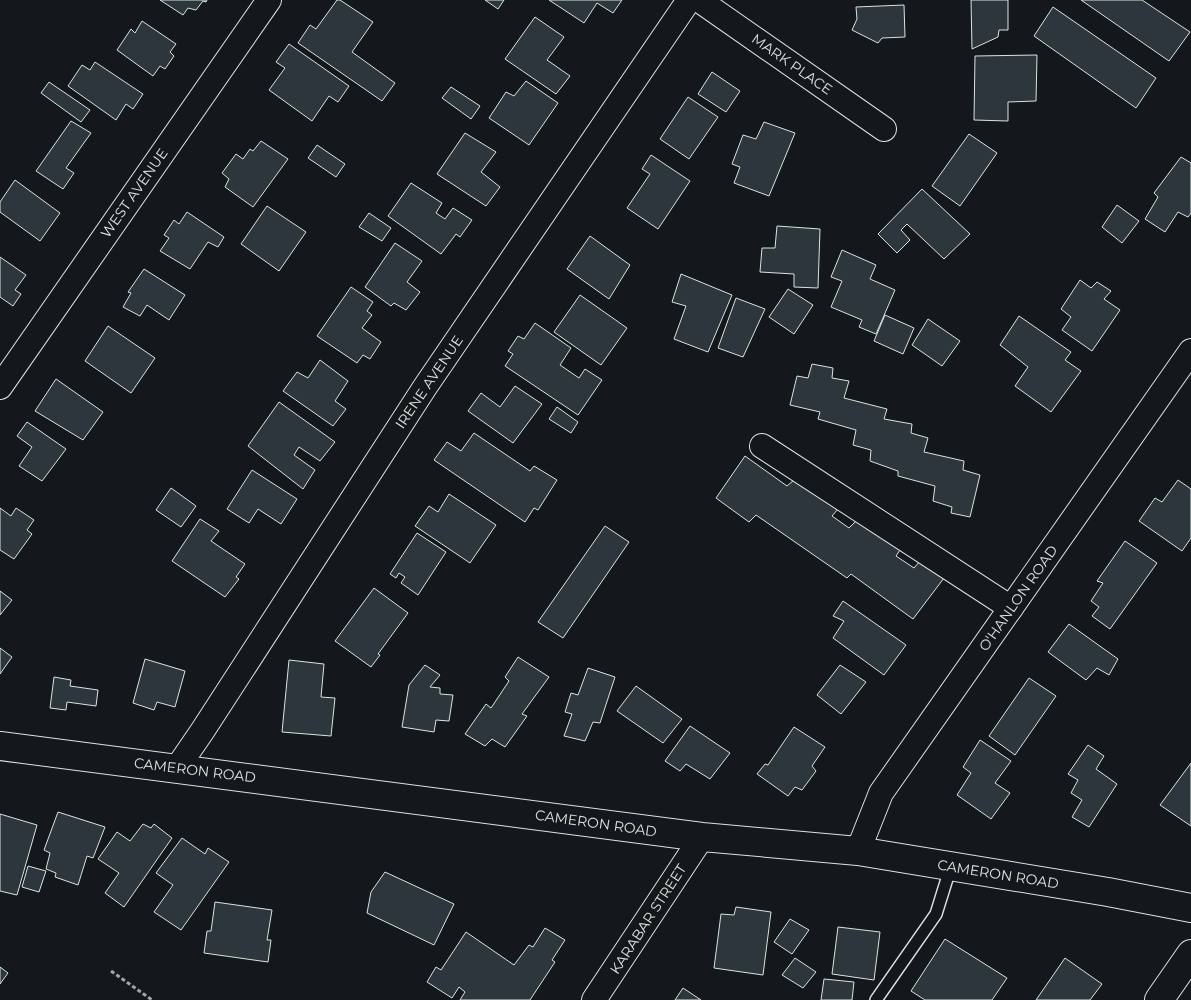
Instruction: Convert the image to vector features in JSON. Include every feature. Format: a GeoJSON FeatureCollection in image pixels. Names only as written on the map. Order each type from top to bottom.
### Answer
{"type":"FeatureCollection","features":[{"type":"Feature","properties":{"kind":"street","name":"WEST AVENUE"},"geometry":{"type":"LineString","coordinates":[[0,387],[269,0]]}},
{"type":"Feature","properties":{"kind":"street","name":"IRENE AVENUE"},"geometry":{"type":"LineString","coordinates":[[177,768],[425,387],[689,0]]}},
{"type":"Feature","properties":{"kind":"street","name":"MARK PLACE"},"geometry":{"type":"LineString","coordinates":[[699,0],[884,128]]}},
{"type":"Feature","properties":{"kind":"street","name":"O'HANLON ROAD"},"geometry":{"type":"LineString","coordinates":[[858,851],[881,794],[1191,351]]}},
{"type":"Feature","properties":{"kind":"street"},"geometry":{"type":"LineString","coordinates":[[762,446],[1011,608]]}},
{"type":"Feature","properties":{"kind":"street","name":"CAMERON ROAD"},"geometry":{"type":"LineString","coordinates":[[0,746],[702,837],[858,851],[1108,892],[1191,908]]}},
{"type":"Feature","properties":{"kind":"street","name":"KARABAR STREET"},"geometry":{"type":"LineString","coordinates":[[594,1000],[702,837]]}},
{"type":"Feature","properties":{"kind":"street"},"geometry":{"type":"LineString","coordinates":[[1159,1000],[1191,954]]}},
{"type":"Feature","properties":{"kind":"lane"},"geometry":{"type":"LineString","coordinates":[[876,1000],[936,914],[952,866]]}},
{"type":"Feature","properties":{"kind":"path"},"geometry":{"type":"LineString","coordinates":[[111,971],[152,1000]]}},
{"type":"Feature","properties":{"kind":"building"},"geometry":{"type":"Polygon","coordinates":[[[160,0],[207,0],[206,2],[203,1],[196,10],[188,8],[183,15],[160,0]]]}},
{"type":"Feature","properties":{"kind":"building"},"geometry":{"type":"Polygon","coordinates":[[[337,0],[340,0],[373,22],[352,52],[395,83],[382,101],[298,43],[310,25],[316,29],[337,0]]]}},
{"type":"Feature","properties":{"kind":"building"},"geometry":{"type":"Polygon","coordinates":[[[485,0],[504,0],[498,9],[485,0]]]}},
{"type":"Feature","properties":{"kind":"building"},"geometry":{"type":"Polygon","coordinates":[[[549,0],[622,0],[613,13],[597,3],[584,23],[549,0]]]}},
{"type":"Feature","properties":{"kind":"building"},"geometry":{"type":"Polygon","coordinates":[[[971,0],[1008,0],[1008,30],[999,30],[998,37],[972,49],[971,0]]]}},
{"type":"Feature","properties":{"kind":"building"},"geometry":{"type":"Polygon","coordinates":[[[1081,0],[1142,0],[1190,32],[1169,61],[1081,0]]]}},
{"type":"Feature","properties":{"kind":"building"},"geometry":{"type":"Polygon","coordinates":[[[904,5],[905,37],[882,38],[878,43],[852,30],[857,19],[856,7],[904,5]]]}},
{"type":"Feature","properties":{"kind":"building"},"geometry":{"type":"Polygon","coordinates":[[[1053,7],[1156,78],[1136,108],[1034,36],[1053,7]]]}},
{"type":"Feature","properties":{"kind":"building"},"geometry":{"type":"Polygon","coordinates":[[[535,17],[564,37],[547,60],[570,76],[556,94],[505,59],[535,17]]]}},
{"type":"Feature","properties":{"kind":"building"},"geometry":{"type":"Polygon","coordinates":[[[142,21],[176,44],[170,52],[174,56],[165,69],[160,66],[153,76],[117,50],[131,29],[135,33],[142,21]]]}},
{"type":"Feature","properties":{"kind":"building"},"geometry":{"type":"Polygon","coordinates":[[[289,44],[349,86],[338,102],[329,96],[312,121],[269,90],[285,68],[276,62],[289,44]]]}},
{"type":"Feature","properties":{"kind":"building"},"geometry":{"type":"Polygon","coordinates":[[[1037,55],[1036,101],[1008,102],[1008,121],[974,120],[975,56],[1037,55]]]}},
{"type":"Feature","properties":{"kind":"building"},"geometry":{"type":"Polygon","coordinates":[[[95,62],[143,94],[133,109],[126,104],[116,120],[68,86],[82,65],[90,70],[95,62]]]}},
{"type":"Feature","properties":{"kind":"building"},"geometry":{"type":"Polygon","coordinates":[[[712,72],[740,91],[726,112],[698,94],[712,72]]]}},
{"type":"Feature","properties":{"kind":"building"},"geometry":{"type":"Polygon","coordinates":[[[526,81],[558,103],[529,145],[489,118],[506,92],[514,96],[526,81]]]}},
{"type":"Feature","properties":{"kind":"building"},"geometry":{"type":"Polygon","coordinates":[[[49,82],[90,110],[81,122],[41,93],[49,82]]]}},
{"type":"Feature","properties":{"kind":"building"},"geometry":{"type":"Polygon","coordinates":[[[451,87],[480,106],[471,119],[442,98],[451,87]]]}},
{"type":"Feature","properties":{"kind":"building"},"geometry":{"type":"Polygon","coordinates":[[[688,97],[718,117],[689,159],[660,139],[688,97]]]}},
{"type":"Feature","properties":{"kind":"building"},"geometry":{"type":"Polygon","coordinates":[[[71,121],[91,133],[66,168],[74,173],[63,189],[36,171],[71,121]]]}},
{"type":"Feature","properties":{"kind":"building"},"geometry":{"type":"Polygon","coordinates":[[[764,122],[795,133],[769,196],[734,183],[740,167],[732,164],[743,135],[756,139],[764,122]]]}},
{"type":"Feature","properties":{"kind":"building"},"geometry":{"type":"Polygon","coordinates":[[[465,133],[496,152],[481,172],[500,187],[486,206],[437,174],[465,133]]]}},
{"type":"Feature","properties":{"kind":"building"},"geometry":{"type":"Polygon","coordinates":[[[969,134],[997,153],[960,206],[932,186],[969,134]]]}},
{"type":"Feature","properties":{"kind":"building"},"geometry":{"type":"Polygon","coordinates":[[[261,141],[288,159],[253,207],[225,187],[229,179],[222,173],[236,154],[243,159],[250,149],[253,151],[261,141]]]}},
{"type":"Feature","properties":{"kind":"building"},"geometry":{"type":"Polygon","coordinates":[[[317,145],[345,164],[336,177],[308,158],[317,145]]]}},
{"type":"Feature","properties":{"kind":"building"},"geometry":{"type":"Polygon","coordinates":[[[651,155],[690,181],[658,229],[627,208],[650,174],[642,169],[651,155]]]}},
{"type":"Feature","properties":{"kind":"building"},"geometry":{"type":"Polygon","coordinates":[[[1181,157],[1191,163],[1191,213],[1188,217],[1178,212],[1165,232],[1145,219],[1158,197],[1154,193],[1181,157]]]}},
{"type":"Feature","properties":{"kind":"building"},"geometry":{"type":"Polygon","coordinates":[[[15,180],[60,213],[40,241],[0,212],[0,202],[15,180]]]}},
{"type":"Feature","properties":{"kind":"building"},"geometry":{"type":"Polygon","coordinates":[[[411,183],[442,203],[436,213],[445,219],[453,208],[472,220],[460,237],[456,234],[441,254],[388,216],[411,183]]]}},
{"type":"Feature","properties":{"kind":"building"},"geometry":{"type":"Polygon","coordinates":[[[922,189],[970,234],[944,259],[907,224],[901,230],[910,240],[897,253],[878,234],[922,189]]]}},
{"type":"Feature","properties":{"kind":"building"},"geometry":{"type":"Polygon","coordinates":[[[1117,205],[1139,221],[1122,243],[1102,227],[1117,205]]]}},
{"type":"Feature","properties":{"kind":"building"},"geometry":{"type":"Polygon","coordinates":[[[267,206],[306,232],[279,271],[241,244],[267,206]]]}},
{"type":"Feature","properties":{"kind":"building"},"geometry":{"type":"Polygon","coordinates":[[[187,212],[224,237],[218,247],[208,242],[190,269],[160,251],[169,238],[164,235],[174,220],[179,224],[187,212]]]}},
{"type":"Feature","properties":{"kind":"building"},"geometry":{"type":"Polygon","coordinates":[[[369,213],[391,228],[382,241],[359,227],[369,213]]]}},
{"type":"Feature","properties":{"kind":"building"},"geometry":{"type":"Polygon","coordinates":[[[777,226],[820,229],[818,288],[794,287],[794,274],[760,272],[762,248],[775,248],[777,226]]]}},
{"type":"Feature","properties":{"kind":"building"},"geometry":{"type":"Polygon","coordinates":[[[590,236],[630,265],[609,299],[567,269],[590,236]]]}},
{"type":"Feature","properties":{"kind":"building"},"geometry":{"type":"Polygon","coordinates":[[[395,243],[422,261],[407,282],[420,292],[406,310],[394,303],[391,306],[365,287],[395,243]]]}},
{"type":"Feature","properties":{"kind":"building"},"geometry":{"type":"Polygon","coordinates":[[[842,250],[876,265],[870,279],[895,290],[876,334],[859,327],[862,320],[831,307],[842,281],[831,277],[842,250]]]}},
{"type":"Feature","properties":{"kind":"building"},"geometry":{"type":"Polygon","coordinates":[[[0,257],[26,275],[15,290],[21,294],[13,306],[0,297],[0,257]]]}},
{"type":"Feature","properties":{"kind":"building"},"geometry":{"type":"Polygon","coordinates":[[[144,269],[185,295],[169,320],[147,305],[140,316],[123,307],[131,293],[128,292],[144,269]]]}},
{"type":"Feature","properties":{"kind":"building"},"geometry":{"type":"Polygon","coordinates":[[[681,274],[732,295],[708,352],[674,339],[686,306],[672,302],[681,274]]]}},
{"type":"Feature","properties":{"kind":"building"},"geometry":{"type":"Polygon","coordinates":[[[1080,280],[1091,288],[1097,282],[1111,291],[1104,299],[1120,310],[1092,351],[1062,330],[1071,317],[1061,309],[1080,280]]]}},
{"type":"Feature","properties":{"kind":"building"},"geometry":{"type":"Polygon","coordinates":[[[351,287],[373,302],[367,311],[372,315],[362,328],[381,342],[370,359],[363,355],[357,363],[317,336],[351,287]]]}},
{"type":"Feature","properties":{"kind":"building"},"geometry":{"type":"Polygon","coordinates":[[[788,289],[813,305],[794,334],[769,317],[788,289]]]}},
{"type":"Feature","properties":{"kind":"building"},"geometry":{"type":"Polygon","coordinates":[[[580,295],[627,328],[601,365],[554,332],[580,295]]]}},
{"type":"Feature","properties":{"kind":"building"},"geometry":{"type":"Polygon","coordinates":[[[736,298],[765,309],[743,357],[718,348],[736,298]]]}},
{"type":"Feature","properties":{"kind":"building"},"geometry":{"type":"Polygon","coordinates":[[[885,315],[914,328],[903,354],[874,341],[885,315]]]}},
{"type":"Feature","properties":{"kind":"building"},"geometry":{"type":"Polygon","coordinates":[[[1019,316],[1071,352],[1065,360],[1081,371],[1051,412],[1015,386],[1028,367],[1000,345],[1019,316]]]}},
{"type":"Feature","properties":{"kind":"building"},"geometry":{"type":"Polygon","coordinates":[[[928,319],[960,341],[942,366],[912,345],[928,319]]]}},
{"type":"Feature","properties":{"kind":"building"},"geometry":{"type":"Polygon","coordinates":[[[535,323],[571,348],[560,365],[579,378],[585,369],[602,380],[578,415],[505,366],[513,354],[508,351],[518,336],[524,339],[535,323]]]}},
{"type":"Feature","properties":{"kind":"building"},"geometry":{"type":"Polygon","coordinates":[[[108,326],[155,358],[131,393],[85,361],[108,326]]]}},
{"type":"Feature","properties":{"kind":"building"},"geometry":{"type":"Polygon","coordinates":[[[320,360],[348,381],[335,401],[346,409],[333,426],[283,391],[297,372],[308,378],[320,360]]]}},
{"type":"Feature","properties":{"kind":"building"},"geometry":{"type":"Polygon","coordinates":[[[812,364],[833,368],[832,378],[849,381],[844,398],[887,409],[884,419],[912,424],[911,433],[928,438],[924,452],[964,461],[963,470],[980,475],[970,517],[951,513],[952,507],[933,501],[935,486],[898,476],[898,471],[870,461],[871,450],[853,445],[856,430],[818,419],[820,412],[790,405],[797,376],[808,378],[812,364]]]}},
{"type":"Feature","properties":{"kind":"building"},"geometry":{"type":"Polygon","coordinates":[[[56,379],[103,412],[83,440],[35,411],[56,379]]]}},
{"type":"Feature","properties":{"kind":"building"},"geometry":{"type":"Polygon","coordinates":[[[515,386],[542,404],[513,443],[468,411],[481,393],[500,407],[515,386]]]}},
{"type":"Feature","properties":{"kind":"building"},"geometry":{"type":"Polygon","coordinates":[[[279,402],[335,442],[320,461],[299,447],[294,455],[315,470],[303,489],[248,446],[279,402]]]}},
{"type":"Feature","properties":{"kind":"building"},"geometry":{"type":"Polygon","coordinates":[[[557,407],[578,422],[571,433],[549,419],[557,407]]]}},
{"type":"Feature","properties":{"kind":"building"},"geometry":{"type":"Polygon","coordinates":[[[27,422],[66,449],[42,481],[19,466],[32,447],[17,436],[27,422]]]}},
{"type":"Feature","properties":{"kind":"building"},"geometry":{"type":"Polygon","coordinates":[[[474,433],[530,471],[534,466],[557,480],[538,510],[534,508],[525,522],[434,460],[447,442],[461,451],[474,433]]]}},
{"type":"Feature","properties":{"kind":"building"},"geometry":{"type":"Polygon","coordinates":[[[745,456],[787,486],[794,480],[838,509],[832,516],[849,528],[856,521],[877,535],[880,532],[902,547],[896,556],[914,568],[920,561],[944,578],[913,619],[851,574],[847,578],[756,515],[749,522],[716,498],[745,456]]]}},
{"type":"Feature","properties":{"kind":"building"},"geometry":{"type":"Polygon","coordinates":[[[252,470],[297,499],[281,524],[258,509],[249,523],[227,509],[252,470]]]}},
{"type":"Feature","properties":{"kind":"building"},"geometry":{"type":"Polygon","coordinates":[[[1178,480],[1191,489],[1191,538],[1182,551],[1139,521],[1155,498],[1162,502],[1178,480]]]}},
{"type":"Feature","properties":{"kind":"building"},"geometry":{"type":"Polygon","coordinates":[[[171,488],[196,506],[181,527],[156,510],[171,488]]]}},
{"type":"Feature","properties":{"kind":"building"},"geometry":{"type":"Polygon","coordinates":[[[449,494],[496,525],[470,563],[415,526],[429,506],[438,512],[449,494]]]}},
{"type":"Feature","properties":{"kind":"building"},"geometry":{"type":"Polygon","coordinates":[[[0,508],[11,516],[16,508],[34,520],[27,530],[32,534],[14,559],[0,550],[0,508]]]}},
{"type":"Feature","properties":{"kind":"building"},"geometry":{"type":"Polygon","coordinates":[[[200,519],[219,531],[211,541],[245,564],[236,577],[239,579],[225,597],[172,561],[200,519]]]}},
{"type":"Feature","properties":{"kind":"building"},"geometry":{"type":"Polygon","coordinates":[[[605,526],[629,542],[563,638],[538,622],[605,526]]]}},
{"type":"Feature","properties":{"kind":"building"},"geometry":{"type":"Polygon","coordinates":[[[417,533],[446,552],[418,595],[401,583],[405,577],[399,573],[396,578],[390,574],[417,533]]]}},
{"type":"Feature","properties":{"kind":"building"},"geometry":{"type":"Polygon","coordinates":[[[1125,541],[1157,563],[1110,629],[1092,616],[1099,607],[1091,601],[1103,583],[1097,581],[1125,541]]]}},
{"type":"Feature","properties":{"kind":"building"},"geometry":{"type":"Polygon","coordinates":[[[374,588],[408,613],[378,654],[380,655],[371,667],[335,641],[374,588]]]}},
{"type":"Feature","properties":{"kind":"building"},"geometry":{"type":"Polygon","coordinates":[[[0,591],[12,600],[0,615],[0,591]]]}},
{"type":"Feature","properties":{"kind":"building"},"geometry":{"type":"Polygon","coordinates":[[[843,601],[906,645],[884,675],[833,638],[844,621],[833,616],[843,601]]]}},
{"type":"Feature","properties":{"kind":"building"},"geometry":{"type":"Polygon","coordinates":[[[1069,624],[1118,659],[1109,675],[1097,668],[1086,680],[1048,652],[1069,624]]]}},
{"type":"Feature","properties":{"kind":"building"},"geometry":{"type":"Polygon","coordinates":[[[0,648],[12,657],[0,674],[0,648]]]}},
{"type":"Feature","properties":{"kind":"building"},"geometry":{"type":"Polygon","coordinates":[[[518,657],[549,677],[522,714],[527,716],[505,747],[492,739],[485,746],[465,734],[486,704],[491,708],[509,681],[505,677],[518,657]]]}},
{"type":"Feature","properties":{"kind":"building"},"geometry":{"type":"Polygon","coordinates":[[[145,659],[185,671],[175,707],[157,702],[154,710],[133,703],[145,659]]]}},
{"type":"Feature","properties":{"kind":"building"},"geometry":{"type":"Polygon","coordinates":[[[289,660],[324,664],[321,697],[335,698],[331,736],[282,732],[289,660]]]}},
{"type":"Feature","properties":{"kind":"building"},"geometry":{"type":"Polygon","coordinates":[[[425,665],[440,675],[430,687],[440,688],[440,694],[453,695],[449,721],[436,720],[434,732],[402,727],[409,685],[425,665]]]}},
{"type":"Feature","properties":{"kind":"building"},"geometry":{"type":"Polygon","coordinates":[[[840,665],[866,682],[841,714],[817,695],[840,665]]]}},
{"type":"Feature","properties":{"kind":"building"},"geometry":{"type":"Polygon","coordinates":[[[588,668],[615,677],[600,723],[593,722],[585,741],[564,736],[572,714],[565,712],[571,693],[578,695],[588,668]]]}},
{"type":"Feature","properties":{"kind":"building"},"geometry":{"type":"Polygon","coordinates":[[[54,677],[71,680],[70,686],[98,690],[96,706],[67,702],[66,710],[50,708],[54,677]]]}},
{"type":"Feature","properties":{"kind":"building"},"geometry":{"type":"Polygon","coordinates":[[[1029,678],[1056,696],[1015,755],[989,736],[1029,678]]]}},
{"type":"Feature","properties":{"kind":"building"},"geometry":{"type":"Polygon","coordinates":[[[636,686],[682,719],[663,743],[617,711],[636,686]]]}},
{"type":"Feature","properties":{"kind":"building"},"geometry":{"type":"Polygon","coordinates":[[[690,726],[730,753],[710,779],[686,764],[680,771],[665,761],[690,726]]]}},
{"type":"Feature","properties":{"kind":"building"},"geometry":{"type":"Polygon","coordinates":[[[794,727],[825,747],[812,766],[816,771],[802,790],[795,787],[788,796],[757,774],[765,764],[768,765],[794,727]]]}},
{"type":"Feature","properties":{"kind":"building"},"geometry":{"type":"Polygon","coordinates":[[[980,740],[1011,761],[995,783],[1010,793],[991,819],[957,795],[971,773],[963,767],[980,740]]]}},
{"type":"Feature","properties":{"kind":"building"},"geometry":{"type":"Polygon","coordinates":[[[1088,745],[1104,756],[1096,769],[1117,784],[1089,827],[1072,817],[1082,800],[1071,793],[1078,780],[1068,774],[1088,745]]]}},
{"type":"Feature","properties":{"kind":"building"},"geometry":{"type":"Polygon","coordinates":[[[1191,763],[1191,826],[1160,805],[1191,763]]]}},
{"type":"Feature","properties":{"kind":"building"},"geometry":{"type":"Polygon","coordinates":[[[58,812],[105,827],[93,858],[87,856],[78,885],[55,877],[56,873],[46,869],[50,853],[44,850],[58,812]]]}},
{"type":"Feature","properties":{"kind":"building"},"geometry":{"type":"Polygon","coordinates":[[[0,814],[37,825],[17,895],[0,891],[0,814]]]}},
{"type":"Feature","properties":{"kind":"building"},"geometry":{"type":"Polygon","coordinates":[[[143,824],[151,828],[154,824],[172,838],[124,907],[105,893],[119,873],[98,859],[117,832],[130,841],[143,824]]]}},
{"type":"Feature","properties":{"kind":"building"},"geometry":{"type":"Polygon","coordinates":[[[182,838],[205,854],[208,848],[229,862],[181,930],[154,912],[173,885],[156,873],[182,838]]]}},
{"type":"Feature","properties":{"kind":"building"},"geometry":{"type":"Polygon","coordinates":[[[28,866],[46,871],[39,892],[22,887],[28,866]]]}},
{"type":"Feature","properties":{"kind":"building"},"geometry":{"type":"Polygon","coordinates":[[[385,872],[454,904],[434,945],[367,913],[371,892],[385,872]]]}},
{"type":"Feature","properties":{"kind":"building"},"geometry":{"type":"Polygon","coordinates":[[[215,902],[272,910],[267,940],[271,940],[268,962],[204,953],[207,931],[211,931],[215,902]]]}},
{"type":"Feature","properties":{"kind":"building"},"geometry":{"type":"Polygon","coordinates":[[[736,907],[771,912],[763,975],[714,968],[721,914],[734,915],[736,907]]]}},
{"type":"Feature","properties":{"kind":"building"},"geometry":{"type":"Polygon","coordinates":[[[790,919],[809,930],[792,954],[774,942],[790,919]]]}},
{"type":"Feature","properties":{"kind":"building"},"geometry":{"type":"Polygon","coordinates":[[[838,927],[880,932],[874,980],[832,974],[838,927]]]}},
{"type":"Feature","properties":{"kind":"building"},"geometry":{"type":"Polygon","coordinates":[[[545,928],[565,940],[552,960],[555,962],[530,1000],[460,1000],[465,992],[459,987],[452,998],[427,982],[436,967],[441,970],[466,932],[514,965],[529,945],[533,947],[545,928]]]}},
{"type":"Feature","properties":{"kind":"building"},"geometry":{"type":"Polygon","coordinates":[[[945,939],[1007,978],[992,1000],[925,1000],[911,991],[945,939]]]}},
{"type":"Feature","properties":{"kind":"building"},"geometry":{"type":"Polygon","coordinates":[[[795,958],[816,972],[803,988],[782,975],[795,958]]]}},
{"type":"Feature","properties":{"kind":"building"},"geometry":{"type":"Polygon","coordinates":[[[1065,958],[1102,984],[1090,1000],[1036,1000],[1065,958]]]}},
{"type":"Feature","properties":{"kind":"building"},"geometry":{"type":"Polygon","coordinates":[[[0,967],[8,973],[0,984],[0,967]]]}},
{"type":"Feature","properties":{"kind":"building"},"geometry":{"type":"Polygon","coordinates":[[[824,979],[854,982],[852,1000],[821,1000],[824,979]]]}},
{"type":"Feature","properties":{"kind":"building"},"geometry":{"type":"Polygon","coordinates":[[[683,988],[701,1000],[675,1000],[683,988]]]}}]}
